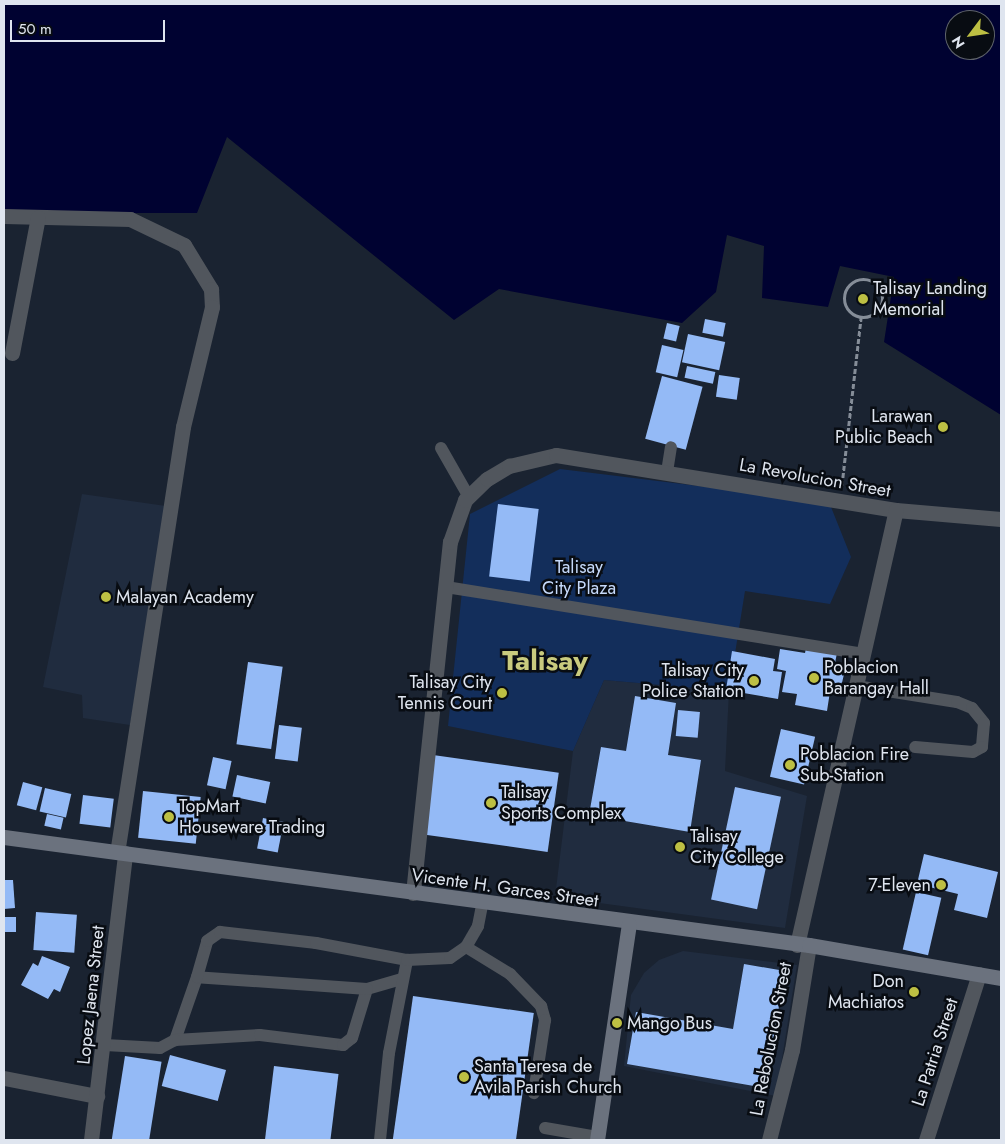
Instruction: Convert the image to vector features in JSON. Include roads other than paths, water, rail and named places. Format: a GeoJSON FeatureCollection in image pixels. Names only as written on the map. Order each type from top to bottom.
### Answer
{"type":"FeatureCollection","features":[{"type":"Feature","properties":{"kind":"street","name":"Lopez Jaena Street"},"geometry":{"type":"LineString","coordinates":[[4,216],[130,219],[166,233],[184,245],[211,289],[212,308],[183,426],[121,853],[104,1046],[91,1140]]}},
{"type":"Feature","properties":{"kind":"street"},"geometry":{"type":"LineString","coordinates":[[12,353],[38,217]]}},
{"type":"Feature","properties":{"kind":"street","name":"La Revolucion Street"},"geometry":{"type":"LineString","coordinates":[[413,894],[450,542],[455,520],[469,497],[487,479],[535,456],[556,454],[896,510],[856,686],[803,945]]}},
{"type":"Feature","properties":{"kind":"street"},"geometry":{"type":"LineString","coordinates":[[896,510],[1001,519]]}},
{"type":"Feature","properties":{"kind":"street","name":"Vicente H. Garces Street"},"geometry":{"type":"LineString","coordinates":[[4,836],[482,905],[803,945],[1001,978]]}},
{"type":"Feature","properties":{"kind":"street"},"geometry":{"type":"LineString","coordinates":[[597,1139],[629,924]]}},
{"type":"Feature","properties":{"kind":"street","name":"La Rebolucion Street"},"geometry":{"type":"LineString","coordinates":[[769,1140],[792,1050],[803,945]]}},
{"type":"Feature","properties":{"kind":"street","name":"La Patria Street"},"geometry":{"type":"LineString","coordinates":[[926,1140],[979,974]]}},
{"type":"Feature","properties":{"kind":"street"},"geometry":{"type":"LineString","coordinates":[[4,1078],[97,1096]]}},
{"type":"Feature","properties":{"kind":"lane"},"geometry":{"type":"LineString","coordinates":[[667,472],[671,446]]}},
{"type":"Feature","properties":{"kind":"lane"},"geometry":{"type":"LineString","coordinates":[[441,448],[469,497]]}},
{"type":"Feature","properties":{"kind":"lane"},"geometry":{"type":"LineString","coordinates":[[446,587],[864,654]]}},
{"type":"Feature","properties":{"kind":"lane"},"geometry":{"type":"LineString","coordinates":[[856,686],[956,702],[972,708],[984,723],[982,747],[973,752],[915,746]]}},
{"type":"Feature","properties":{"kind":"lane"},"geometry":{"type":"LineString","coordinates":[[175,1040],[197,977],[207,940],[220,932],[316,942],[407,960],[450,958],[466,947],[478,926],[482,905]]}},
{"type":"Feature","properties":{"kind":"lane"},"geometry":{"type":"LineString","coordinates":[[466,947],[510,974],[541,1006],[545,1020],[534,1093]]}},
{"type":"Feature","properties":{"kind":"lane"},"geometry":{"type":"LineString","coordinates":[[380,1140],[402,978],[407,960]]}},
{"type":"Feature","properties":{"kind":"lane"},"geometry":{"type":"LineString","coordinates":[[197,977],[367,989],[402,978]]}},
{"type":"Feature","properties":{"kind":"lane"},"geometry":{"type":"LineString","coordinates":[[104,1046],[160,1048],[175,1040],[260,1035],[343,1045],[352,1038],[367,989]]}},
{"type":"Feature","properties":{"kind":"lane"},"geometry":{"type":"LineString","coordinates":[[545,1128],[597,1139]]}},
{"type":"Feature","properties":{"kind":"place","name":"Talisay Landing Memorial"},"geometry":{"type":"Point","coordinates":[863,299]}},
{"type":"Feature","properties":{"kind":"place","name":"Larawan Public Beach"},"geometry":{"type":"Point","coordinates":[943,427]}},
{"type":"Feature","properties":{"kind":"place","name":"Malayan Academy"},"geometry":{"type":"Point","coordinates":[106,597]}},
{"type":"Feature","properties":{"kind":"place","name":"Poblacion Barangay Hall"},"geometry":{"type":"Point","coordinates":[814,678]}},
{"type":"Feature","properties":{"kind":"place","name":"Talisay City Police Station"},"geometry":{"type":"Point","coordinates":[754,681]}},
{"type":"Feature","properties":{"kind":"place","name":"Talisay City Tennis Court"},"geometry":{"type":"Point","coordinates":[502,693]}},
{"type":"Feature","properties":{"kind":"place","name":"Poblacion Fire Sub-Station"},"geometry":{"type":"Point","coordinates":[790,765]}},
{"type":"Feature","properties":{"kind":"place","name":"Talisay Sports Complex"},"geometry":{"type":"Point","coordinates":[491,803]}},
{"type":"Feature","properties":{"kind":"place","name":"TopMart Houseware Trading"},"geometry":{"type":"Point","coordinates":[169,817]}},
{"type":"Feature","properties":{"kind":"place","name":"Talisay City College"},"geometry":{"type":"Point","coordinates":[680,847]}},
{"type":"Feature","properties":{"kind":"place","name":"7-Eleven"},"geometry":{"type":"Point","coordinates":[941,885]}},
{"type":"Feature","properties":{"kind":"place","name":"Don Machiatos"},"geometry":{"type":"Point","coordinates":[914,992]}},
{"type":"Feature","properties":{"kind":"place","name":"Mango Bus"},"geometry":{"type":"Point","coordinates":[617,1023]}},
{"type":"Feature","properties":{"kind":"place","name":"Santa Teresa de Avila Parish Church"},"geometry":{"type":"Point","coordinates":[464,1077]}},
{"type":"Feature","properties":{"kind":"district","name":"Talisay"},"geometry":{"type":"Point","coordinates":[545,661]}},
{"type":"Feature","properties":{"kind":"park label","name":"Talisay City Plaza"},"geometry":{"type":"Point","coordinates":[579,578]}}]}
